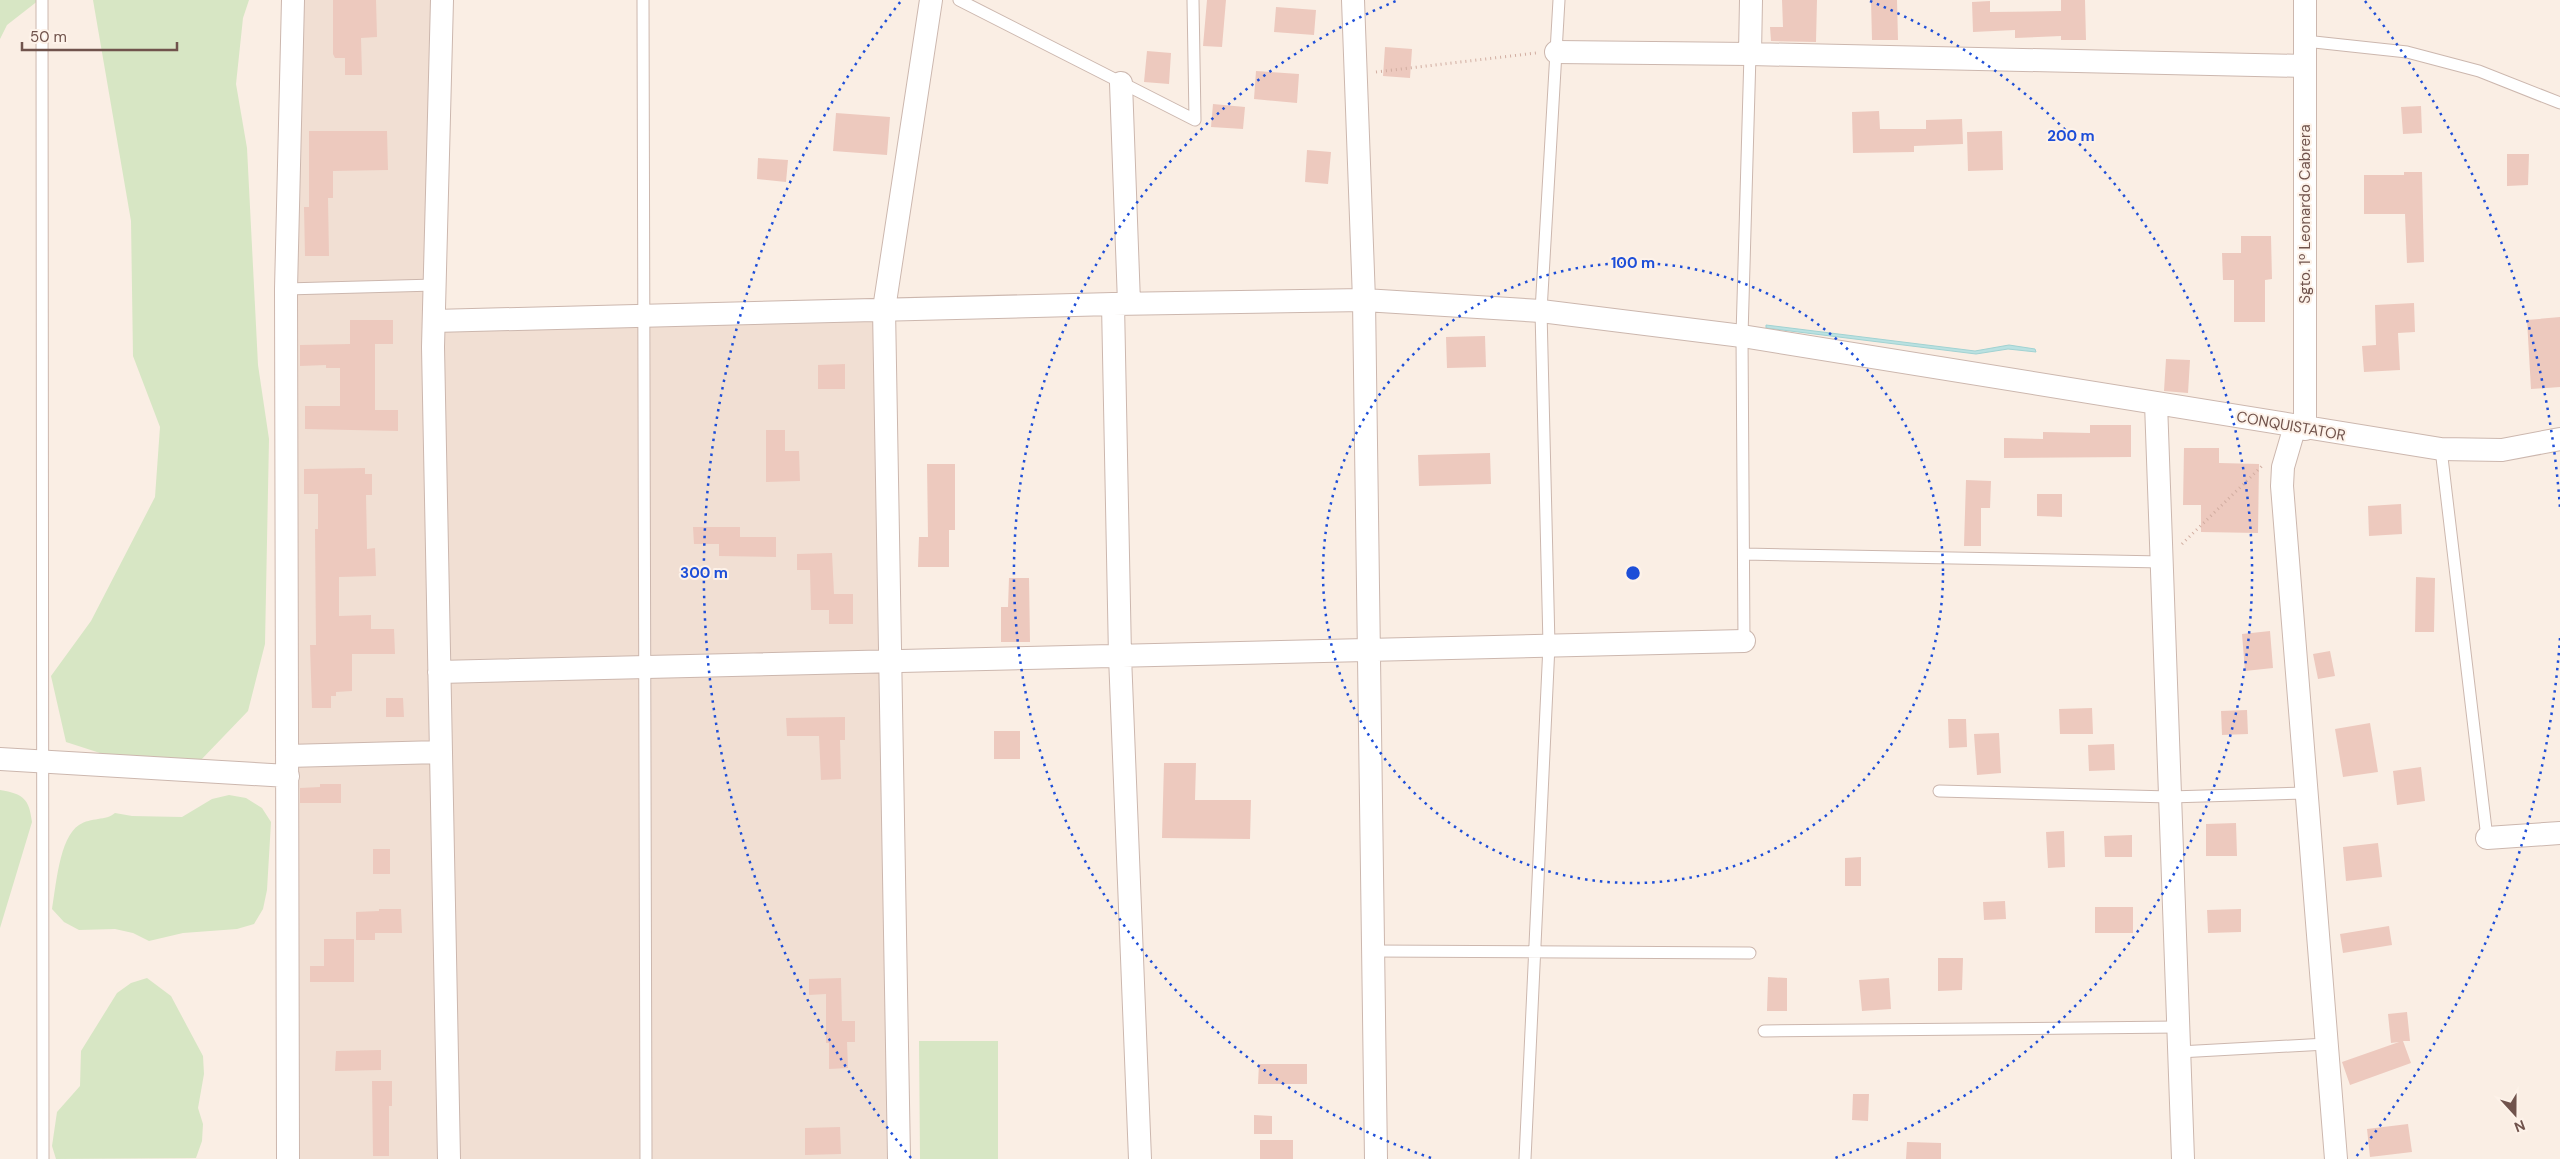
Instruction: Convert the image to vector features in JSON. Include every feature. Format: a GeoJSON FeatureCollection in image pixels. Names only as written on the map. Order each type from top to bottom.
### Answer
{"type":"FeatureCollection","features":[{"type":"Feature","properties":{"kind":"street"},"geometry":{"type":"LineString","coordinates":[[288,1159],[286,289],[293,0]]}},
{"type":"Feature","properties":{"kind":"street"},"geometry":{"type":"LineString","coordinates":[[442,0],[434,321],[449,1159]]}},
{"type":"Feature","properties":{"kind":"street"},"geometry":{"type":"LineString","coordinates":[[899,1159],[884,309],[931,0]]}},
{"type":"Feature","properties":{"kind":"street"},"geometry":{"type":"LineString","coordinates":[[1353,0],[1364,300],[1376,1159]]}},
{"type":"Feature","properties":{"kind":"street"},"geometry":{"type":"LineString","coordinates":[[1750,54],[1751,0]]}},
{"type":"Feature","properties":{"kind":"street","name":"Sgto. 1º Leonardo Cabrera"},"geometry":{"type":"LineString","coordinates":[[2306,0],[2300,427],[2283,467],[2282,486],[2336,1159]]}},
{"type":"Feature","properties":{"kind":"street"},"geometry":{"type":"LineString","coordinates":[[1556,52],[1750,54],[2305,66]]}},
{"type":"Feature","properties":{"kind":"street"},"geometry":{"type":"LineString","coordinates":[[1121,83],[1120,656],[1140,1159]]}},
{"type":"Feature","properties":{"kind":"street","name":"CONQUISTATOR"},"geometry":{"type":"LineString","coordinates":[[434,321],[884,309],[1364,300],[1541,311],[1742,336],[2441,449],[2502,450],[2560,439]]}},
{"type":"Feature","properties":{"kind":"street"},"geometry":{"type":"LineString","coordinates":[[2156,403],[2183,1159]]}},
{"type":"Feature","properties":{"kind":"street"},"geometry":{"type":"LineString","coordinates":[[440,672],[1744,641]]}},
{"type":"Feature","properties":{"kind":"street"},"geometry":{"type":"LineString","coordinates":[[0,759],[43,762],[288,766],[441,752]]}},
{"type":"Feature","properties":{"kind":"street"},"geometry":{"type":"LineString","coordinates":[[2488,838],[2560,833]]}},
{"type":"Feature","properties":{"kind":"lane"},"geometry":{"type":"LineString","coordinates":[[42,0],[43,1159]]}},
{"type":"Feature","properties":{"kind":"lane"},"geometry":{"type":"LineString","coordinates":[[643,0],[646,1159]]}},
{"type":"Feature","properties":{"kind":"lane"},"geometry":{"type":"LineString","coordinates":[[959,0],[1196,120],[1193,0]]}},
{"type":"Feature","properties":{"kind":"lane"},"geometry":{"type":"LineString","coordinates":[[1525,1159],[1549,646],[1541,311],[1560,0]]}},
{"type":"Feature","properties":{"kind":"lane"},"geometry":{"type":"LineString","coordinates":[[2305,41],[2407,52],[2479,71],[2560,103]]}},
{"type":"Feature","properties":{"kind":"lane"},"geometry":{"type":"LineString","coordinates":[[1744,641],[1742,336],[1750,54]]}},
{"type":"Feature","properties":{"kind":"lane"},"geometry":{"type":"LineString","coordinates":[[286,289],[435,285]]}},
{"type":"Feature","properties":{"kind":"lane"},"geometry":{"type":"LineString","coordinates":[[2441,449],[2488,838]]}},
{"type":"Feature","properties":{"kind":"lane"},"geometry":{"type":"LineString","coordinates":[[1744,554],[2162,562]]}},
{"type":"Feature","properties":{"kind":"lane"},"geometry":{"type":"LineString","coordinates":[[1939,791],[2170,797],[2306,793]]}},
{"type":"Feature","properties":{"kind":"lane"},"geometry":{"type":"LineString","coordinates":[[1373,951],[1750,953]]}},
{"type":"Feature","properties":{"kind":"lane"},"geometry":{"type":"LineString","coordinates":[[1764,1031],[2178,1027]]}},
{"type":"Feature","properties":{"kind":"lane"},"geometry":{"type":"LineString","coordinates":[[2179,1052],[2326,1044]]}},
{"type":"Feature","properties":{"kind":"shaded area"},"geometry":{"type":"Polygon","coordinates":[[[290,0],[444,0],[440,315],[879,306],[887,1159],[299,1159],[290,0]]]}},
{"type":"Feature","properties":{"kind":"green space"},"geometry":{"type":"Polygon","coordinates":[[[0,0],[39,0],[7,25],[0,39],[0,0]]]}},
{"type":"Feature","properties":{"kind":"green space"},"geometry":{"type":"Polygon","coordinates":[[[93,0],[249,0],[243,18],[236,84],[247,148],[258,365],[269,439],[265,644],[248,711],[199,762],[131,763],[66,742],[51,676],[91,621],[155,497],[160,427],[133,356],[131,221],[93,0]]]}},
{"type":"Feature","properties":{"kind":"green space"},"geometry":{"type":"Polygon","coordinates":[[[0,790],[15,793],[24,799],[29,808],[32,822],[0,928],[0,790]]]}},
{"type":"Feature","properties":{"kind":"green space"},"geometry":{"type":"Polygon","coordinates":[[[229,795],[246,798],[262,808],[271,822],[267,890],[263,909],[254,924],[237,929],[183,933],[149,941],[133,933],[115,929],[79,930],[64,922],[52,909],[63,851],[72,831],[79,825],[115,813],[132,816],[182,817],[212,799],[229,795]]]}},
{"type":"Feature","properties":{"kind":"green space"},"geometry":{"type":"Polygon","coordinates":[[[147,978],[171,996],[203,1056],[204,1074],[198,1108],[203,1124],[202,1141],[196,1158],[56,1159],[52,1146],[57,1112],[80,1086],[81,1051],[117,993],[131,983],[147,978]]]}},
{"type":"Feature","properties":{"kind":"green space"},"geometry":{"type":"Polygon","coordinates":[[[919,1041],[998,1041],[998,1159],[920,1159],[919,1041]]]}},
{"type":"Feature","properties":{"kind":"water"},"geometry":{"type":"Polygon","coordinates":[[[1766,325],[1975,351],[2009,345],[2035,349],[2036,352],[2008,349],[1976,354],[1766,328],[1766,325]]]}},
{"type":"Feature","properties":{"kind":"building"},"geometry":{"type":"Polygon","coordinates":[[[333,0],[376,0],[377,37],[361,38],[362,75],[345,75],[345,58],[335,58],[333,54],[333,0]]]}},
{"type":"Feature","properties":{"kind":"building"},"geometry":{"type":"Polygon","coordinates":[[[1207,0],[1226,0],[1222,47],[1203,46],[1207,0]]]}},
{"type":"Feature","properties":{"kind":"building"},"geometry":{"type":"Polygon","coordinates":[[[1782,0],[1817,0],[1816,42],[1771,41],[1770,27],[1783,27],[1782,0]]]}},
{"type":"Feature","properties":{"kind":"building"},"geometry":{"type":"Polygon","coordinates":[[[1871,0],[1897,0],[1898,40],[1872,40],[1871,0]]]}},
{"type":"Feature","properties":{"kind":"building"},"geometry":{"type":"Polygon","coordinates":[[[2061,0],[2085,0],[2086,40],[2061,40],[2061,36],[2015,38],[2015,30],[1973,32],[1972,2],[1990,1],[1990,12],[2061,11],[2061,0]]]}},
{"type":"Feature","properties":{"kind":"building"},"geometry":{"type":"Polygon","coordinates":[[[1276,7],[1316,10],[1314,35],[1274,32],[1276,7]]]}},
{"type":"Feature","properties":{"kind":"building"},"geometry":{"type":"Polygon","coordinates":[[[1385,47],[1412,49],[1410,78],[1383,76],[1385,47]]]}},
{"type":"Feature","properties":{"kind":"building"},"geometry":{"type":"Polygon","coordinates":[[[1147,51],[1171,53],[1169,84],[1144,82],[1147,51]]]}},
{"type":"Feature","properties":{"kind":"building"},"geometry":{"type":"Polygon","coordinates":[[[1256,71],[1299,74],[1297,103],[1254,99],[1256,71]]]}},
{"type":"Feature","properties":{"kind":"building"},"geometry":{"type":"Polygon","coordinates":[[[1213,104],[1245,107],[1243,129],[1211,127],[1213,104]]]}},
{"type":"Feature","properties":{"kind":"building"},"geometry":{"type":"Polygon","coordinates":[[[2421,106],[2422,133],[2403,134],[2401,107],[2421,106]]]}},
{"type":"Feature","properties":{"kind":"building"},"geometry":{"type":"Polygon","coordinates":[[[1879,111],[1880,129],[1926,129],[1926,120],[1962,119],[1963,144],[1914,146],[1914,152],[1853,153],[1852,112],[1879,111]]]}},
{"type":"Feature","properties":{"kind":"building"},"geometry":{"type":"Polygon","coordinates":[[[836,113],[890,117],[887,155],[833,151],[836,113]]]}},
{"type":"Feature","properties":{"kind":"building"},"geometry":{"type":"Polygon","coordinates":[[[309,131],[387,131],[388,170],[333,171],[333,198],[328,198],[329,256],[305,256],[304,207],[309,207],[309,131]]]}},
{"type":"Feature","properties":{"kind":"building"},"geometry":{"type":"Polygon","coordinates":[[[2002,131],[2003,170],[1968,171],[1967,132],[2002,131]]]}},
{"type":"Feature","properties":{"kind":"building"},"geometry":{"type":"Polygon","coordinates":[[[1307,150],[1331,152],[1328,184],[1305,182],[1307,150]]]}},
{"type":"Feature","properties":{"kind":"building"},"geometry":{"type":"Polygon","coordinates":[[[2507,154],[2529,154],[2528,185],[2507,186],[2507,154]]]}},
{"type":"Feature","properties":{"kind":"building"},"geometry":{"type":"Polygon","coordinates":[[[758,158],[788,160],[786,182],[757,179],[758,158]]]}},
{"type":"Feature","properties":{"kind":"building"},"geometry":{"type":"Polygon","coordinates":[[[2404,172],[2422,172],[2424,262],[2407,263],[2405,214],[2364,214],[2364,175],[2404,175],[2404,172]]]}},
{"type":"Feature","properties":{"kind":"building"},"geometry":{"type":"Polygon","coordinates":[[[2241,236],[2271,236],[2272,279],[2265,280],[2265,322],[2234,322],[2234,280],[2223,280],[2222,253],[2241,253],[2241,236]]]}},
{"type":"Feature","properties":{"kind":"building"},"geometry":{"type":"Polygon","coordinates":[[[2414,303],[2415,332],[2398,333],[2400,370],[2364,372],[2362,346],[2376,345],[2375,305],[2414,303]]]}},
{"type":"Feature","properties":{"kind":"building"},"geometry":{"type":"Polygon","coordinates":[[[2560,317],[2560,387],[2531,389],[2527,320],[2560,317]]]}},
{"type":"Feature","properties":{"kind":"building"},"geometry":{"type":"Polygon","coordinates":[[[350,320],[393,320],[393,344],[375,344],[375,410],[398,410],[398,431],[305,429],[305,406],[340,406],[340,368],[326,368],[326,365],[300,366],[300,345],[350,344],[350,320]]]}},
{"type":"Feature","properties":{"kind":"building"},"geometry":{"type":"Polygon","coordinates":[[[1485,336],[1486,367],[1447,368],[1446,337],[1485,336]]]}},
{"type":"Feature","properties":{"kind":"building"},"geometry":{"type":"Polygon","coordinates":[[[2166,359],[2190,360],[2188,393],[2164,391],[2166,359]]]}},
{"type":"Feature","properties":{"kind":"building"},"geometry":{"type":"Polygon","coordinates":[[[845,364],[845,389],[818,389],[818,365],[845,364]]]}},
{"type":"Feature","properties":{"kind":"building"},"geometry":{"type":"Polygon","coordinates":[[[2090,425],[2131,425],[2131,457],[2004,458],[2004,438],[2043,439],[2043,432],[2090,433],[2090,425]]]}},
{"type":"Feature","properties":{"kind":"building"},"geometry":{"type":"Polygon","coordinates":[[[766,430],[785,430],[785,451],[799,451],[800,481],[766,482],[766,430]]]}},
{"type":"Feature","properties":{"kind":"building"},"geometry":{"type":"Polygon","coordinates":[[[2184,448],[2219,448],[2219,463],[2259,464],[2258,533],[2201,532],[2201,505],[2183,505],[2184,448]]]}},
{"type":"Feature","properties":{"kind":"building"},"geometry":{"type":"Polygon","coordinates":[[[1490,453],[1491,484],[1419,486],[1418,455],[1490,453]]]}},
{"type":"Feature","properties":{"kind":"building"},"geometry":{"type":"Polygon","coordinates":[[[927,464],[955,464],[955,530],[949,530],[949,567],[918,567],[919,537],[928,537],[927,464]]]}},
{"type":"Feature","properties":{"kind":"building"},"geometry":{"type":"Polygon","coordinates":[[[365,468],[365,474],[372,474],[372,495],[366,495],[367,549],[375,548],[376,576],[339,577],[339,616],[371,615],[371,629],[394,629],[395,654],[352,654],[352,691],[336,692],[336,696],[331,696],[331,708],[312,708],[310,645],[316,645],[315,529],[318,529],[318,494],[304,494],[304,469],[365,468]]]}},
{"type":"Feature","properties":{"kind":"building"},"geometry":{"type":"Polygon","coordinates":[[[1966,480],[1991,481],[1990,508],[1981,508],[1981,546],[1964,546],[1966,480]]]}},
{"type":"Feature","properties":{"kind":"building"},"geometry":{"type":"Polygon","coordinates":[[[2037,494],[2062,494],[2062,517],[2037,516],[2037,494]]]}},
{"type":"Feature","properties":{"kind":"building"},"geometry":{"type":"Polygon","coordinates":[[[2401,504],[2402,534],[2369,536],[2368,506],[2401,504]]]}},
{"type":"Feature","properties":{"kind":"building"},"geometry":{"type":"Polygon","coordinates":[[[693,527],[740,527],[740,537],[776,537],[776,557],[719,556],[719,544],[694,544],[693,527]]]}},
{"type":"Feature","properties":{"kind":"building"},"geometry":{"type":"Polygon","coordinates":[[[832,553],[834,594],[853,594],[853,624],[829,624],[829,610],[811,610],[810,570],[797,570],[797,554],[832,553]]]}},
{"type":"Feature","properties":{"kind":"building"},"geometry":{"type":"Polygon","coordinates":[[[2416,577],[2435,578],[2434,632],[2415,632],[2416,577]]]}},
{"type":"Feature","properties":{"kind":"building"},"geometry":{"type":"Polygon","coordinates":[[[1009,578],[1029,578],[1030,642],[1001,642],[1001,607],[1008,607],[1009,578]]]}},
{"type":"Feature","properties":{"kind":"building"},"geometry":{"type":"Polygon","coordinates":[[[2270,631],[2273,668],[2245,671],[2242,634],[2270,631]]]}},
{"type":"Feature","properties":{"kind":"building"},"geometry":{"type":"Polygon","coordinates":[[[2330,651],[2335,676],[2318,679],[2313,654],[2330,651]]]}},
{"type":"Feature","properties":{"kind":"building"},"geometry":{"type":"Polygon","coordinates":[[[386,698],[403,698],[404,717],[386,717],[386,698]]]}},
{"type":"Feature","properties":{"kind":"building"},"geometry":{"type":"Polygon","coordinates":[[[2092,708],[2093,734],[2060,734],[2059,709],[2092,708]]]}},
{"type":"Feature","properties":{"kind":"building"},"geometry":{"type":"Polygon","coordinates":[[[2247,710],[2248,734],[2222,735],[2221,711],[2247,710]]]}},
{"type":"Feature","properties":{"kind":"building"},"geometry":{"type":"Polygon","coordinates":[[[845,717],[845,740],[840,740],[841,779],[821,780],[819,736],[787,736],[786,718],[845,717]]]}},
{"type":"Feature","properties":{"kind":"building"},"geometry":{"type":"Polygon","coordinates":[[[1948,719],[1966,719],[1967,747],[1949,748],[1948,719]]]}},
{"type":"Feature","properties":{"kind":"building"},"geometry":{"type":"Polygon","coordinates":[[[2370,723],[2378,772],[2343,777],[2335,729],[2370,723]]]}},
{"type":"Feature","properties":{"kind":"building"},"geometry":{"type":"Polygon","coordinates":[[[994,731],[1020,731],[1020,759],[994,759],[994,731]]]}},
{"type":"Feature","properties":{"kind":"building"},"geometry":{"type":"Polygon","coordinates":[[[1999,733],[2001,773],[1977,775],[1974,734],[1999,733]]]}},
{"type":"Feature","properties":{"kind":"building"},"geometry":{"type":"Polygon","coordinates":[[[2114,744],[2115,770],[2089,771],[2088,745],[2114,744]]]}},
{"type":"Feature","properties":{"kind":"building"},"geometry":{"type":"Polygon","coordinates":[[[1164,763],[1196,763],[1195,800],[1251,800],[1250,839],[1162,838],[1164,763]]]}},
{"type":"Feature","properties":{"kind":"building"},"geometry":{"type":"Polygon","coordinates":[[[2421,767],[2425,801],[2397,805],[2393,771],[2421,767]]]}},
{"type":"Feature","properties":{"kind":"building"},"geometry":{"type":"Polygon","coordinates":[[[320,784],[341,784],[341,803],[300,803],[300,788],[320,787],[320,784]]]}},
{"type":"Feature","properties":{"kind":"building"},"geometry":{"type":"Polygon","coordinates":[[[2236,823],[2237,856],[2206,856],[2206,824],[2236,823]]]}},
{"type":"Feature","properties":{"kind":"building"},"geometry":{"type":"Polygon","coordinates":[[[2064,831],[2065,867],[2048,868],[2046,832],[2064,831]]]}},
{"type":"Feature","properties":{"kind":"building"},"geometry":{"type":"Polygon","coordinates":[[[2132,835],[2132,857],[2105,857],[2104,836],[2132,835]]]}},
{"type":"Feature","properties":{"kind":"building"},"geometry":{"type":"Polygon","coordinates":[[[2378,843],[2382,877],[2346,881],[2343,847],[2378,843]]]}},
{"type":"Feature","properties":{"kind":"building"},"geometry":{"type":"Polygon","coordinates":[[[373,849],[390,849],[390,874],[373,874],[373,849]]]}},
{"type":"Feature","properties":{"kind":"building"},"geometry":{"type":"Polygon","coordinates":[[[1861,857],[1861,886],[1845,886],[1845,858],[1861,857]]]}},
{"type":"Feature","properties":{"kind":"building"},"geometry":{"type":"Polygon","coordinates":[[[2005,901],[2006,919],[1984,920],[1983,902],[2005,901]]]}},
{"type":"Feature","properties":{"kind":"building"},"geometry":{"type":"Polygon","coordinates":[[[2095,907],[2133,907],[2133,933],[2095,933],[2095,907]]]}},
{"type":"Feature","properties":{"kind":"building"},"geometry":{"type":"Polygon","coordinates":[[[379,909],[401,909],[402,933],[375,933],[375,940],[356,940],[356,912],[379,911],[379,909]]]}},
{"type":"Feature","properties":{"kind":"building"},"geometry":{"type":"Polygon","coordinates":[[[2241,909],[2241,932],[2208,933],[2207,910],[2241,909]]]}},
{"type":"Feature","properties":{"kind":"building"},"geometry":{"type":"Polygon","coordinates":[[[2389,926],[2392,945],[2343,953],[2340,934],[2389,926]]]}},
{"type":"Feature","properties":{"kind":"building"},"geometry":{"type":"Polygon","coordinates":[[[324,939],[354,939],[354,982],[310,982],[310,966],[324,966],[324,939]]]}},
{"type":"Feature","properties":{"kind":"building"},"geometry":{"type":"Polygon","coordinates":[[[1938,958],[1963,958],[1962,990],[1938,991],[1938,958]]]}},
{"type":"Feature","properties":{"kind":"building"},"geometry":{"type":"Polygon","coordinates":[[[1768,977],[1787,978],[1787,1011],[1767,1011],[1768,977]]]}},
{"type":"Feature","properties":{"kind":"building"},"geometry":{"type":"Polygon","coordinates":[[[841,978],[842,1021],[855,1021],[855,1042],[847,1042],[848,1068],[829,1069],[829,1043],[826,1043],[826,994],[809,995],[809,979],[841,978]]]}},
{"type":"Feature","properties":{"kind":"building"},"geometry":{"type":"Polygon","coordinates":[[[1889,978],[1891,1009],[1862,1011],[1859,980],[1889,978]]]}},
{"type":"Feature","properties":{"kind":"building"},"geometry":{"type":"Polygon","coordinates":[[[2407,1012],[2410,1041],[2403,1041],[2411,1063],[2350,1085],[2342,1062],[2399,1042],[2391,1043],[2388,1014],[2407,1012]]]}},
{"type":"Feature","properties":{"kind":"building"},"geometry":{"type":"Polygon","coordinates":[[[381,1050],[381,1070],[335,1071],[336,1051],[381,1050]]]}},
{"type":"Feature","properties":{"kind":"building"},"geometry":{"type":"Polygon","coordinates":[[[1259,1064],[1307,1064],[1307,1084],[1258,1084],[1259,1064]]]}},
{"type":"Feature","properties":{"kind":"building"},"geometry":{"type":"Polygon","coordinates":[[[372,1081],[392,1081],[392,1106],[389,1106],[389,1156],[373,1156],[372,1081]]]}},
{"type":"Feature","properties":{"kind":"building"},"geometry":{"type":"Polygon","coordinates":[[[1853,1094],[1869,1094],[1868,1121],[1852,1120],[1853,1094]]]}},
{"type":"Feature","properties":{"kind":"building"},"geometry":{"type":"Polygon","coordinates":[[[1254,1115],[1272,1116],[1272,1134],[1254,1134],[1254,1115]]]}},
{"type":"Feature","properties":{"kind":"building"},"geometry":{"type":"Polygon","coordinates":[[[2408,1124],[2412,1152],[2370,1157],[2367,1129],[2408,1124]]]}},
{"type":"Feature","properties":{"kind":"building"},"geometry":{"type":"Polygon","coordinates":[[[840,1127],[841,1154],[805,1155],[805,1128],[840,1127]]]}},
{"type":"Feature","properties":{"kind":"building"},"geometry":{"type":"Polygon","coordinates":[[[1260,1140],[1293,1140],[1293,1159],[1260,1159],[1260,1140]]]}},
{"type":"Feature","properties":{"kind":"building"},"geometry":{"type":"Polygon","coordinates":[[[1907,1142],[1941,1143],[1941,1159],[1906,1159],[1907,1142]]]}}]}
